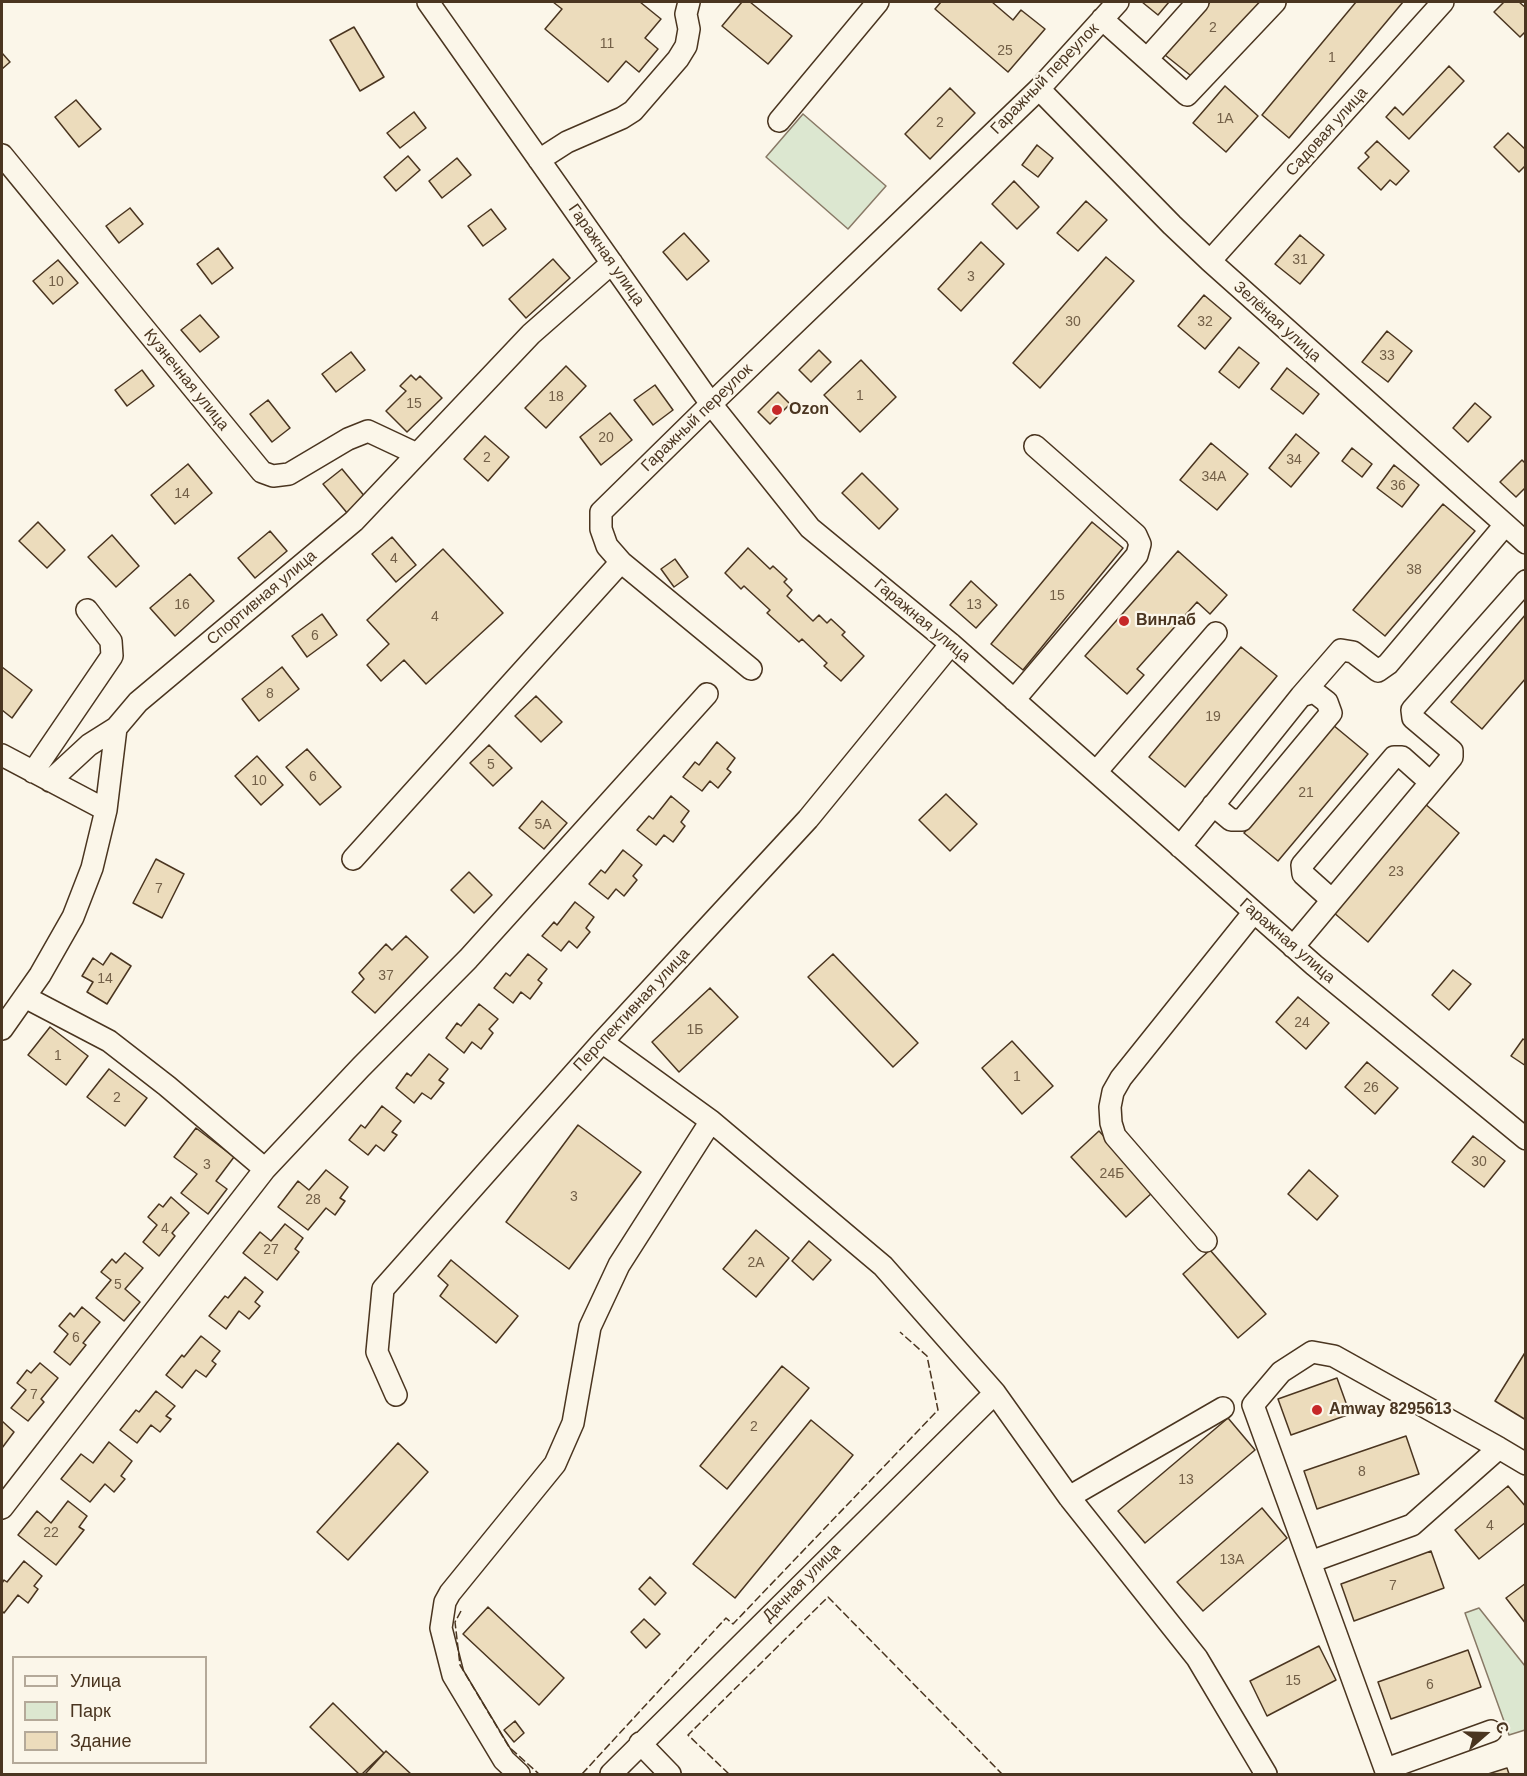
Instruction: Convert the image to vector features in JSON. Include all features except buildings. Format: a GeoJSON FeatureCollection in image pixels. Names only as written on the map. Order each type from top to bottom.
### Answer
{"type":"FeatureCollection","features":[{"type":"Feature","properties":{"kind":"street","name":"Гаражная улица"},"geometry":{"type":"LineString","coordinates":[[428,2],[711,404],[810,528],[951,644],[1293,947],[1526,1139]]}},
{"type":"Feature","properties":{"kind":"street"},"geometry":{"type":"LineString","coordinates":[[539,160],[567,142],[633,111],[687,46],[689,29],[686,14],[689,2]]}},
{"type":"Feature","properties":{"kind":"street"},"geometry":{"type":"LineString","coordinates":[[779,121],[878,2]]}},
{"type":"Feature","properties":{"kind":"street","name":"Гаражный переулок"},"geometry":{"type":"LineString","coordinates":[[621,562],[607,546],[601,529],[601,512],[1040,89],[1118,2]]}},
{"type":"Feature","properties":{"kind":"street"},"geometry":{"type":"LineString","coordinates":[[1147,59],[1198,2]]}},
{"type":"Feature","properties":{"kind":"street"},"geometry":{"type":"LineString","coordinates":[[1102,19],[1187,95],[1275,2]]}},
{"type":"Feature","properties":{"kind":"street","name":"Садовая улица"},"geometry":{"type":"LineString","coordinates":[[1210,261],[1443,2]]}},
{"type":"Feature","properties":{"kind":"street","name":"Зелёная улица"},"geometry":{"type":"LineString","coordinates":[[1040,89],[1210,261],[1526,543]]}},
{"type":"Feature","properties":{"kind":"street","name":"Кузнечная улица"},"geometry":{"type":"LineString","coordinates":[[2,155],[262,472],[273,476],[289,474],[348,439],[368,431],[417,454]]}},
{"type":"Feature","properties":{"kind":"street","name":"Спортивная улица"},"geometry":{"type":"LineString","coordinates":[[42,776],[116,728],[138,702],[354,521],[531,334],[612,263]]}},
{"type":"Feature","properties":{"kind":"street"},"geometry":{"type":"LineString","coordinates":[[1014,700],[1137,555],[1140,544],[1136,535],[1035,446]]}},
{"type":"Feature","properties":{"kind":"street"},"geometry":{"type":"LineString","coordinates":[[1180,847],[1301,696],[1341,650],[1353,652],[1378,670],[1388,664],[1505,525]]}},
{"type":"Feature","properties":{"kind":"street"},"geometry":{"type":"LineString","coordinates":[[353,860],[621,562],[751,669]]}},
{"type":"Feature","properties":{"kind":"street"},"geometry":{"type":"LineString","coordinates":[[1293,947],[1452,757],[1452,751],[1413,718],[1412,710],[1526,581]]}},
{"type":"Feature","properties":{"kind":"street"},"geometry":{"type":"LineString","coordinates":[[42,776],[112,656],[111,641],[87,610]]}},
{"type":"Feature","properties":{"kind":"street"},"geometry":{"type":"LineString","coordinates":[[1096,772],[1216,633]]}},
{"type":"Feature","properties":{"kind":"street","name":"Перспективная улица"},"geometry":{"type":"LineString","coordinates":[[396,1395],[376,1352],[383,1289],[602,1042],[808,819],[951,644]]}},
{"type":"Feature","properties":{"kind":"street"},"geometry":{"type":"LineString","coordinates":[[1214,805],[1231,820],[1242,820],[1331,713],[1327,702],[1314,692],[1301,696]]}},
{"type":"Feature","properties":{"kind":"street"},"geometry":{"type":"LineString","coordinates":[[2,1508],[265,1169],[361,1067],[468,959],[707,694]]}},
{"type":"Feature","properties":{"kind":"street"},"geometry":{"type":"LineString","coordinates":[[2,1029],[40,975],[73,916],[92,868],[106,810],[116,728]]}},
{"type":"Feature","properties":{"kind":"street"},"geometry":{"type":"LineString","coordinates":[[2,755],[106,810]]}},
{"type":"Feature","properties":{"kind":"street"},"geometry":{"type":"LineString","coordinates":[[1332,900],[1303,874],[1302,865],[1394,757],[1402,757],[1430,782]]}},
{"type":"Feature","properties":{"kind":"street"},"geometry":{"type":"LineString","coordinates":[[1206,1241],[1115,1136],[1110,1107],[1113,1092],[1121,1078],[1254,912]]}},
{"type":"Feature","properties":{"kind":"street"},"geometry":{"type":"LineString","coordinates":[[25,997],[109,1041],[167,1086],[265,1169]]}},
{"type":"Feature","properties":{"kind":"street"},"geometry":{"type":"LineString","coordinates":[[602,1042],[711,1121],[884,1266],[995,1393],[1069,1497],[1197,1658],[1266,1774]]}},
{"type":"Feature","properties":{"kind":"street"},"geometry":{"type":"LineString","coordinates":[[519,1774],[504,1760],[453,1675],[441,1628],[445,1602],[555,1464],[573,1423],[590,1327],[618,1265],[711,1121]]}},
{"type":"Feature","properties":{"kind":"street"},"geometry":{"type":"LineString","coordinates":[[1491,1731],[1387,1772],[1253,1405],[1281,1372],[1312,1352],[1334,1356],[1526,1464]]}},
{"type":"Feature","properties":{"kind":"street","name":"Дачная улица"},"geometry":{"type":"LineString","coordinates":[[611,1774],[995,1393]]}},
{"type":"Feature","properties":{"kind":"street"},"geometry":{"type":"LineString","coordinates":[[1069,1497],[1222,1408]]}},
{"type":"Feature","properties":{"kind":"street"},"geometry":{"type":"LineString","coordinates":[[1310,1562],[1412,1525],[1499,1448]]}},
{"type":"Feature","properties":{"kind":"street"},"geometry":{"type":"LineString","coordinates":[[640,1743],[670,1774]]}},
{"type":"Feature","properties":{"kind":"green space"},"geometry":{"type":"Polygon","coordinates":[[[803,114],[886,186],[848,229],[766,157],[803,114]]]}},
{"type":"Feature","properties":{"kind":"green space"},"geometry":{"type":"Polygon","coordinates":[[[1479,1608],[1525,1666],[1525,1730],[1509,1735],[1465,1613],[1479,1608]]]}},
{"type":"Feature","properties":{"kind":"fence"},"geometry":{"type":"LineString","coordinates":[[582,1774],[726,1618],[733,1624],[938,1410],[927,1356],[900,1332]]}},
{"type":"Feature","properties":{"kind":"fence"},"geometry":{"type":"LineString","coordinates":[[729,1774],[688,1735],[828,1597],[1002,1774]]}},
{"type":"Feature","properties":{"kind":"fence"},"geometry":{"type":"LineString","coordinates":[[461,1611],[455,1622],[460,1665],[509,1747],[539,1774]]}},
{"type":"Feature","properties":{"kind":"place","name":"Ozon"},"geometry":{"type":"Point","coordinates":[777,410]}},
{"type":"Feature","properties":{"kind":"place","name":"Винлаб"},"geometry":{"type":"Point","coordinates":[1124,621]}},
{"type":"Feature","properties":{"kind":"place","name":"Amway 8295613"},"geometry":{"type":"Point","coordinates":[1317,1410]}}]}
